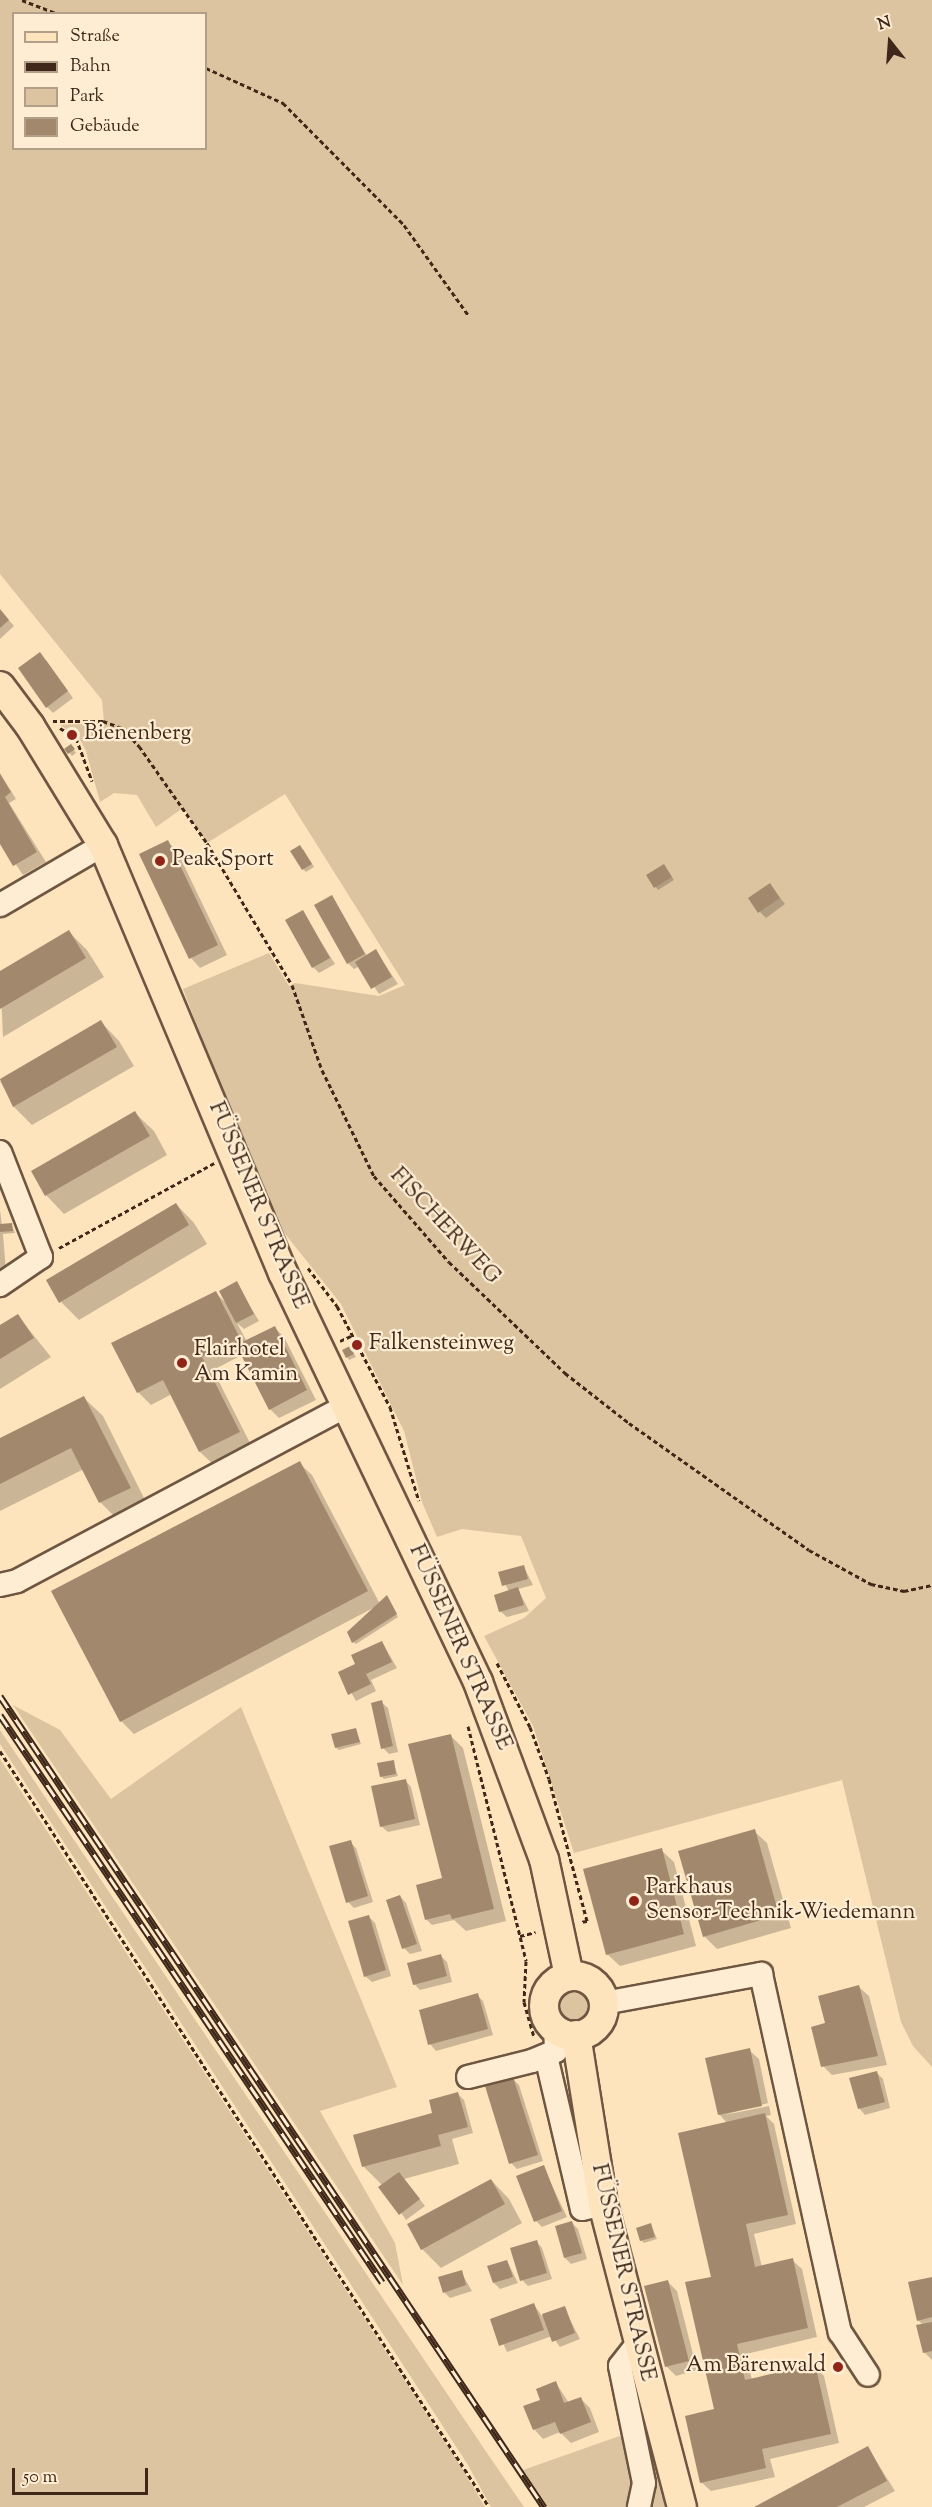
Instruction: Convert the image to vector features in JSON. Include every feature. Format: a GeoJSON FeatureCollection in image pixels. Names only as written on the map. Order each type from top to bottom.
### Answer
{"type":"FeatureCollection","features":[{"type":"Feature","properties":{"kind":"main road","name":"FÜSSENER STRASSE"},"geometry":{"type":"LineString","coordinates":[[0,686],[30,726],[103,845],[171,1000],[231,1153],[283,1273],[348,1405],[478,1682],[511,1765],[544,1859],[569,1976],[552,1985],[544,2002],[548,2021],[566,2032],[593,2206],[638,2343],[682,2507]]}},
{"type":"Feature","properties":{"kind":"main road"},"geometry":{"type":"LineString","coordinates":[[566,2032],[594,2028],[604,2003],[602,1994],[588,1979],[569,1976]]}},
{"type":"Feature","properties":{"kind":"street"},"geometry":{"type":"LineString","coordinates":[[0,905],[103,845]]}},
{"type":"Feature","properties":{"kind":"street"},"geometry":{"type":"LineString","coordinates":[[0,1152],[41,1257],[0,1285]]}},
{"type":"Feature","properties":{"kind":"street"},"geometry":{"type":"LineString","coordinates":[[0,1585],[16,1581],[348,1405]]}},
{"type":"Feature","properties":{"kind":"street"},"geometry":{"type":"LineString","coordinates":[[604,2003],[761,1974],[840,2332],[868,2375]]}},
{"type":"Feature","properties":{"kind":"street"},"geometry":{"type":"LineString","coordinates":[[468,2077],[546,2056],[556,2050],[566,2032]]}},
{"type":"Feature","properties":{"kind":"street"},"geometry":{"type":"LineString","coordinates":[[546,2056],[593,2206]]}},
{"type":"Feature","properties":{"kind":"street"},"geometry":{"type":"LineString","coordinates":[[638,2343],[620,2366],[644,2483],[639,2507]]}},
{"type":"Feature","properties":{"kind":"path"},"geometry":{"type":"LineString","coordinates":[[22,0],[54,12]]}},
{"type":"Feature","properties":{"kind":"path"},"geometry":{"type":"LineString","coordinates":[[207,68],[284,104],[404,225],[469,316]]}},
{"type":"Feature","properties":{"kind":"path","name":"FISCHERWEG"},"geometry":{"type":"LineString","coordinates":[[30,726],[77,719],[103,721],[122,728],[139,746],[207,843],[292,985],[322,1070],[374,1176],[449,1262],[565,1373],[629,1423],[809,1550],[871,1584],[904,1591],[932,1585]]}},
{"type":"Feature","properties":{"kind":"path"},"geometry":{"type":"LineString","coordinates":[[41,1257],[231,1153]]}},
{"type":"Feature","properties":{"kind":"path"},"geometry":{"type":"LineString","coordinates":[[0,1751],[489,2507]]}},
{"type":"Feature","properties":{"kind":"path"},"geometry":{"type":"LineString","coordinates":[[520,1936],[526,1961],[524,2002],[529,2027],[546,2056]]}},
{"type":"Feature","properties":{"kind":"green space"},"geometry":{"type":"Polygon","coordinates":[[[0,0],[932,0],[932,2067],[913,2046],[901,2022],[842,1780],[574,1853],[533,1726],[484,1636],[524,1618],[546,1598],[521,1536],[462,1529],[437,1537],[422,1502],[404,1431],[341,1304],[282,1230],[236,1129],[183,989],[269,953],[289,986],[295,983],[379,996],[405,985],[285,794],[207,843],[183,808],[156,827],[137,795],[114,793],[100,802],[86,751],[78,736],[60,725],[104,723],[102,700],[0,574],[0,0]]]}},
{"type":"Feature","properties":{"kind":"green space"},"geometry":{"type":"Polygon","coordinates":[[[13,1705],[60,1730],[111,1799],[241,1707],[397,2087],[320,2111],[395,2243],[403,2285],[13,1705]]]}},
{"type":"Feature","properties":{"kind":"green space"},"geometry":{"type":"Polygon","coordinates":[[[0,1730],[524,2507],[491,2507],[468,2465],[0,1744],[0,1730]]]}},
{"type":"Feature","properties":{"kind":"green space"},"geometry":{"type":"Polygon","coordinates":[[[0,1759],[463,2470],[485,2507],[0,2507],[0,1759]]]}},
{"type":"Feature","properties":{"kind":"green space"},"geometry":{"type":"Polygon","coordinates":[[[576,1989],[588,1994],[593,2006],[588,2018],[576,2023],[564,2018],[559,2006],[564,1994],[576,1989]]]}},
{"type":"Feature","properties":{"kind":"green space"},"geometry":{"type":"Polygon","coordinates":[[[627,2359],[645,2431],[667,2507],[642,2507],[627,2359]]]}},
{"type":"Feature","properties":{"kind":"green space"},"geometry":{"type":"Polygon","coordinates":[[[631,2432],[635,2507],[548,2507],[523,2470],[631,2432]]]}},
{"type":"Feature","properties":{"kind":"building"},"geometry":{"type":"Polygon","coordinates":[[[0,609],[9,620],[0,628],[0,609]]]}},
{"type":"Feature","properties":{"kind":"building"},"geometry":{"type":"Polygon","coordinates":[[[40,652],[68,691],[46,708],[18,668],[40,652]]]}},
{"type":"Feature","properties":{"kind":"building"},"geometry":{"type":"Polygon","coordinates":[[[71,744],[75,749],[68,754],[64,749],[71,744]]]}},
{"type":"Feature","properties":{"kind":"building"},"geometry":{"type":"Polygon","coordinates":[[[0,774],[11,792],[5,797],[37,852],[13,866],[0,844],[0,774]]]}},
{"type":"Feature","properties":{"kind":"building"},"geometry":{"type":"Polygon","coordinates":[[[168,840],[218,945],[189,959],[139,854],[168,840]]]}},
{"type":"Feature","properties":{"kind":"building"},"geometry":{"type":"Polygon","coordinates":[[[300,845],[312,864],[302,870],[290,851],[300,845]]]}},
{"type":"Feature","properties":{"kind":"building"},"geometry":{"type":"Polygon","coordinates":[[[664,864],[672,877],[654,888],[646,875],[664,864]]]}},
{"type":"Feature","properties":{"kind":"building"},"geometry":{"type":"Polygon","coordinates":[[[770,883],[780,898],[758,913],[748,898],[770,883]]]}},
{"type":"Feature","properties":{"kind":"building"},"geometry":{"type":"Polygon","coordinates":[[[332,895],[365,954],[347,964],[314,905],[332,895]]]}},
{"type":"Feature","properties":{"kind":"building"},"geometry":{"type":"Polygon","coordinates":[[[303,910],[330,958],[312,968],[285,920],[303,910]]]}},
{"type":"Feature","properties":{"kind":"building"},"geometry":{"type":"Polygon","coordinates":[[[69,930],[86,958],[0,1009],[0,971],[69,930]]]}},
{"type":"Feature","properties":{"kind":"building"},"geometry":{"type":"Polygon","coordinates":[[[376,949],[392,977],[371,989],[355,962],[376,949]]]}},
{"type":"Feature","properties":{"kind":"building"},"geometry":{"type":"Polygon","coordinates":[[[101,1020],[117,1047],[13,1107],[0,1079],[101,1020]]]}},
{"type":"Feature","properties":{"kind":"building"},"geometry":{"type":"Polygon","coordinates":[[[135,1111],[150,1136],[45,1196],[31,1171],[135,1111]]]}},
{"type":"Feature","properties":{"kind":"building"},"geometry":{"type":"Polygon","coordinates":[[[176,1203],[189,1225],[59,1303],[46,1280],[176,1203]]]}},
{"type":"Feature","properties":{"kind":"building"},"geometry":{"type":"Polygon","coordinates":[[[12,1223],[13,1231],[0,1232],[0,1224],[12,1223]]]}},
{"type":"Feature","properties":{"kind":"building"},"geometry":{"type":"Polygon","coordinates":[[[237,1281],[254,1314],[236,1323],[219,1291],[237,1281]]]}},
{"type":"Feature","properties":{"kind":"building"},"geometry":{"type":"Polygon","coordinates":[[[216,1291],[242,1342],[275,1326],[307,1390],[269,1410],[234,1341],[202,1357],[240,1432],[199,1452],[163,1380],[137,1393],[111,1343],[216,1291]]]}},
{"type":"Feature","properties":{"kind":"building"},"geometry":{"type":"Polygon","coordinates":[[[18,1314],[34,1338],[0,1359],[0,1325],[18,1314]]]}},
{"type":"Feature","properties":{"kind":"building"},"geometry":{"type":"Polygon","coordinates":[[[350,1346],[354,1354],[346,1358],[342,1350],[350,1346]]]}},
{"type":"Feature","properties":{"kind":"building"},"geometry":{"type":"Polygon","coordinates":[[[84,1396],[131,1488],[99,1503],[71,1448],[0,1484],[0,1438],[84,1396]]]}},
{"type":"Feature","properties":{"kind":"building"},"geometry":{"type":"Polygon","coordinates":[[[300,1461],[368,1591],[120,1722],[51,1591],[300,1461]]]}},
{"type":"Feature","properties":{"kind":"building"},"geometry":{"type":"Polygon","coordinates":[[[524,1565],[528,1579],[502,1586],[498,1572],[524,1565]]]}},
{"type":"Feature","properties":{"kind":"building"},"geometry":{"type":"Polygon","coordinates":[[[518,1587],[524,1605],[499,1612],[494,1595],[518,1587]]]}},
{"type":"Feature","properties":{"kind":"building"},"geometry":{"type":"Polygon","coordinates":[[[387,1595],[397,1614],[352,1643],[347,1632],[387,1595]]]}},
{"type":"Feature","properties":{"kind":"building"},"geometry":{"type":"Polygon","coordinates":[[[382,1641],[392,1662],[366,1674],[371,1684],[348,1695],[338,1672],[355,1664],[351,1655],[382,1641]]]}},
{"type":"Feature","properties":{"kind":"building"},"geometry":{"type":"Polygon","coordinates":[[[382,1700],[393,1746],[381,1749],[371,1703],[382,1700]]]}},
{"type":"Feature","properties":{"kind":"building"},"geometry":{"type":"Polygon","coordinates":[[[356,1728],[360,1742],[335,1748],[331,1734],[356,1728]]]}},
{"type":"Feature","properties":{"kind":"building"},"geometry":{"type":"Polygon","coordinates":[[[451,1734],[494,1909],[452,1919],[450,1914],[425,1920],[416,1885],[442,1878],[408,1744],[451,1734]]]}},
{"type":"Feature","properties":{"kind":"building"},"geometry":{"type":"Polygon","coordinates":[[[394,1760],[396,1774],[380,1777],[377,1763],[394,1760]]]}},
{"type":"Feature","properties":{"kind":"building"},"geometry":{"type":"Polygon","coordinates":[[[406,1779],[415,1819],[380,1827],[371,1786],[406,1779]]]}},
{"type":"Feature","properties":{"kind":"building"},"geometry":{"type":"Polygon","coordinates":[[[755,1829],[779,1915],[703,1937],[678,1851],[755,1829]]]}},
{"type":"Feature","properties":{"kind":"building"},"geometry":{"type":"Polygon","coordinates":[[[351,1840],[368,1896],[346,1903],[329,1846],[351,1840]]]}},
{"type":"Feature","properties":{"kind":"building","name":"Parkhaus Sensor-Technik-Wiedemann"},"geometry":{"type":"Polygon","coordinates":[[[662,1848],[684,1934],[606,1955],[583,1869],[662,1848]]]}},
{"type":"Feature","properties":{"kind":"building"},"geometry":{"type":"Polygon","coordinates":[[[400,1895],[417,1944],[402,1949],[386,1900],[400,1895]]]}},
{"type":"Feature","properties":{"kind":"building"},"geometry":{"type":"Polygon","coordinates":[[[369,1915],[386,1970],[364,1977],[348,1921],[369,1915]]]}},
{"type":"Feature","properties":{"kind":"building"},"geometry":{"type":"Polygon","coordinates":[[[441,1954],[447,1976],[413,1985],[407,1963],[441,1954]]]}},
{"type":"Feature","properties":{"kind":"building"},"geometry":{"type":"Polygon","coordinates":[[[859,1985],[878,2056],[821,2067],[811,2027],[825,2023],[818,1996],[859,1985]]]}},
{"type":"Feature","properties":{"kind":"building"},"geometry":{"type":"Polygon","coordinates":[[[478,1993],[488,2029],[428,2045],[419,2010],[478,1993]]]}},
{"type":"Feature","properties":{"kind":"building"},"geometry":{"type":"Polygon","coordinates":[[[750,2048],[762,2106],[718,2115],[705,2058],[750,2048]]]}},
{"type":"Feature","properties":{"kind":"building"},"geometry":{"type":"Polygon","coordinates":[[[877,2071],[885,2102],[858,2109],[849,2078],[877,2071]]]}},
{"type":"Feature","properties":{"kind":"building"},"geometry":{"type":"Polygon","coordinates":[[[513,2077],[538,2155],[509,2164],[485,2086],[513,2077]]]}},
{"type":"Feature","properties":{"kind":"building"},"geometry":{"type":"Polygon","coordinates":[[[458,2092],[468,2127],[438,2135],[441,2146],[362,2167],[353,2135],[432,2113],[429,2100],[458,2092]]]}},
{"type":"Feature","properties":{"kind":"building"},"geometry":{"type":"Polygon","coordinates":[[[765,2113],[788,2215],[746,2224],[755,2267],[793,2258],[808,2328],[737,2344],[745,2380],[815,2364],[831,2434],[762,2449],[766,2468],[700,2483],[685,2416],[714,2409],[685,2282],[711,2277],[678,2133],[765,2113]]]}},
{"type":"Feature","properties":{"kind":"building"},"geometry":{"type":"Polygon","coordinates":[[[544,2165],[562,2211],[534,2222],[516,2176],[544,2165]]]}},
{"type":"Feature","properties":{"kind":"building"},"geometry":{"type":"Polygon","coordinates":[[[399,2172],[420,2199],[399,2215],[378,2187],[399,2172]]]}},
{"type":"Feature","properties":{"kind":"building"},"geometry":{"type":"Polygon","coordinates":[[[491,2179],[505,2204],[421,2250],[407,2224],[491,2179]]]}},
{"type":"Feature","properties":{"kind":"building"},"geometry":{"type":"Polygon","coordinates":[[[572,2221],[582,2253],[564,2258],[555,2226],[572,2221]]]}},
{"type":"Feature","properties":{"kind":"building"},"geometry":{"type":"Polygon","coordinates":[[[651,2223],[655,2237],[640,2241],[636,2228],[651,2223]]]}},
{"type":"Feature","properties":{"kind":"building"},"geometry":{"type":"Polygon","coordinates":[[[537,2240],[547,2273],[520,2281],[510,2248],[537,2240]]]}},
{"type":"Feature","properties":{"kind":"building"},"geometry":{"type":"Polygon","coordinates":[[[507,2260],[513,2277],[493,2283],[487,2266],[507,2260]]]}},
{"type":"Feature","properties":{"kind":"building"},"geometry":{"type":"Polygon","coordinates":[[[462,2270],[466,2285],[443,2293],[438,2277],[462,2270]]]}},
{"type":"Feature","properties":{"kind":"building"},"geometry":{"type":"Polygon","coordinates":[[[932,2277],[932,2317],[917,2321],[908,2282],[932,2277]]]}},
{"type":"Feature","properties":{"kind":"building"},"geometry":{"type":"Polygon","coordinates":[[[668,2280],[689,2361],[665,2367],[644,2286],[668,2280]]]}},
{"type":"Feature","properties":{"kind":"building"},"geometry":{"type":"Polygon","coordinates":[[[534,2303],[544,2330],[499,2346],[490,2319],[534,2303]]]}},
{"type":"Feature","properties":{"kind":"building"},"geometry":{"type":"Polygon","coordinates":[[[565,2306],[575,2333],[552,2342],[542,2314],[565,2306]]]}},
{"type":"Feature","properties":{"kind":"building"},"geometry":{"type":"Polygon","coordinates":[[[932,2322],[932,2351],[923,2353],[916,2325],[932,2322]]]}},
{"type":"Feature","properties":{"kind":"building"},"geometry":{"type":"Polygon","coordinates":[[[556,2381],[564,2403],[581,2397],[591,2422],[560,2434],[555,2422],[533,2430],[523,2406],[540,2400],[536,2389],[556,2381]]]}},
{"type":"Feature","properties":{"kind":"building"},"geometry":{"type":"Polygon","coordinates":[[[868,2446],[887,2481],[837,2507],[754,2507],[868,2446]]]}},
{"type":"Feature","properties":{"kind":"railway"},"geometry":{"type":"LineString","coordinates":[[0,1696],[544,2507]]}},
{"type":"Feature","properties":{"kind":"railway"},"geometry":{"type":"LineString","coordinates":[[0,1715],[382,2282]]}},
{"type":"Feature","properties":{"kind":"place","name":"Bienenberg"},"geometry":{"type":"Point","coordinates":[72,735]}},
{"type":"Feature","properties":{"kind":"place","name":"Peak Sport"},"geometry":{"type":"Point","coordinates":[160,861]}},
{"type":"Feature","properties":{"kind":"place","name":"Falkensteinweg"},"geometry":{"type":"Point","coordinates":[357,1345]}},
{"type":"Feature","properties":{"kind":"place","name":"Flairhotel Am Kamin"},"geometry":{"type":"Point","coordinates":[182,1363]}},
{"type":"Feature","properties":{"kind":"place","name":"Parkhaus Sensor-Technik-Wiedemann"},"geometry":{"type":"Point","coordinates":[634,1901]}},
{"type":"Feature","properties":{"kind":"place","name":"Am Bärenwald"},"geometry":{"type":"Point","coordinates":[838,2367]}}]}
